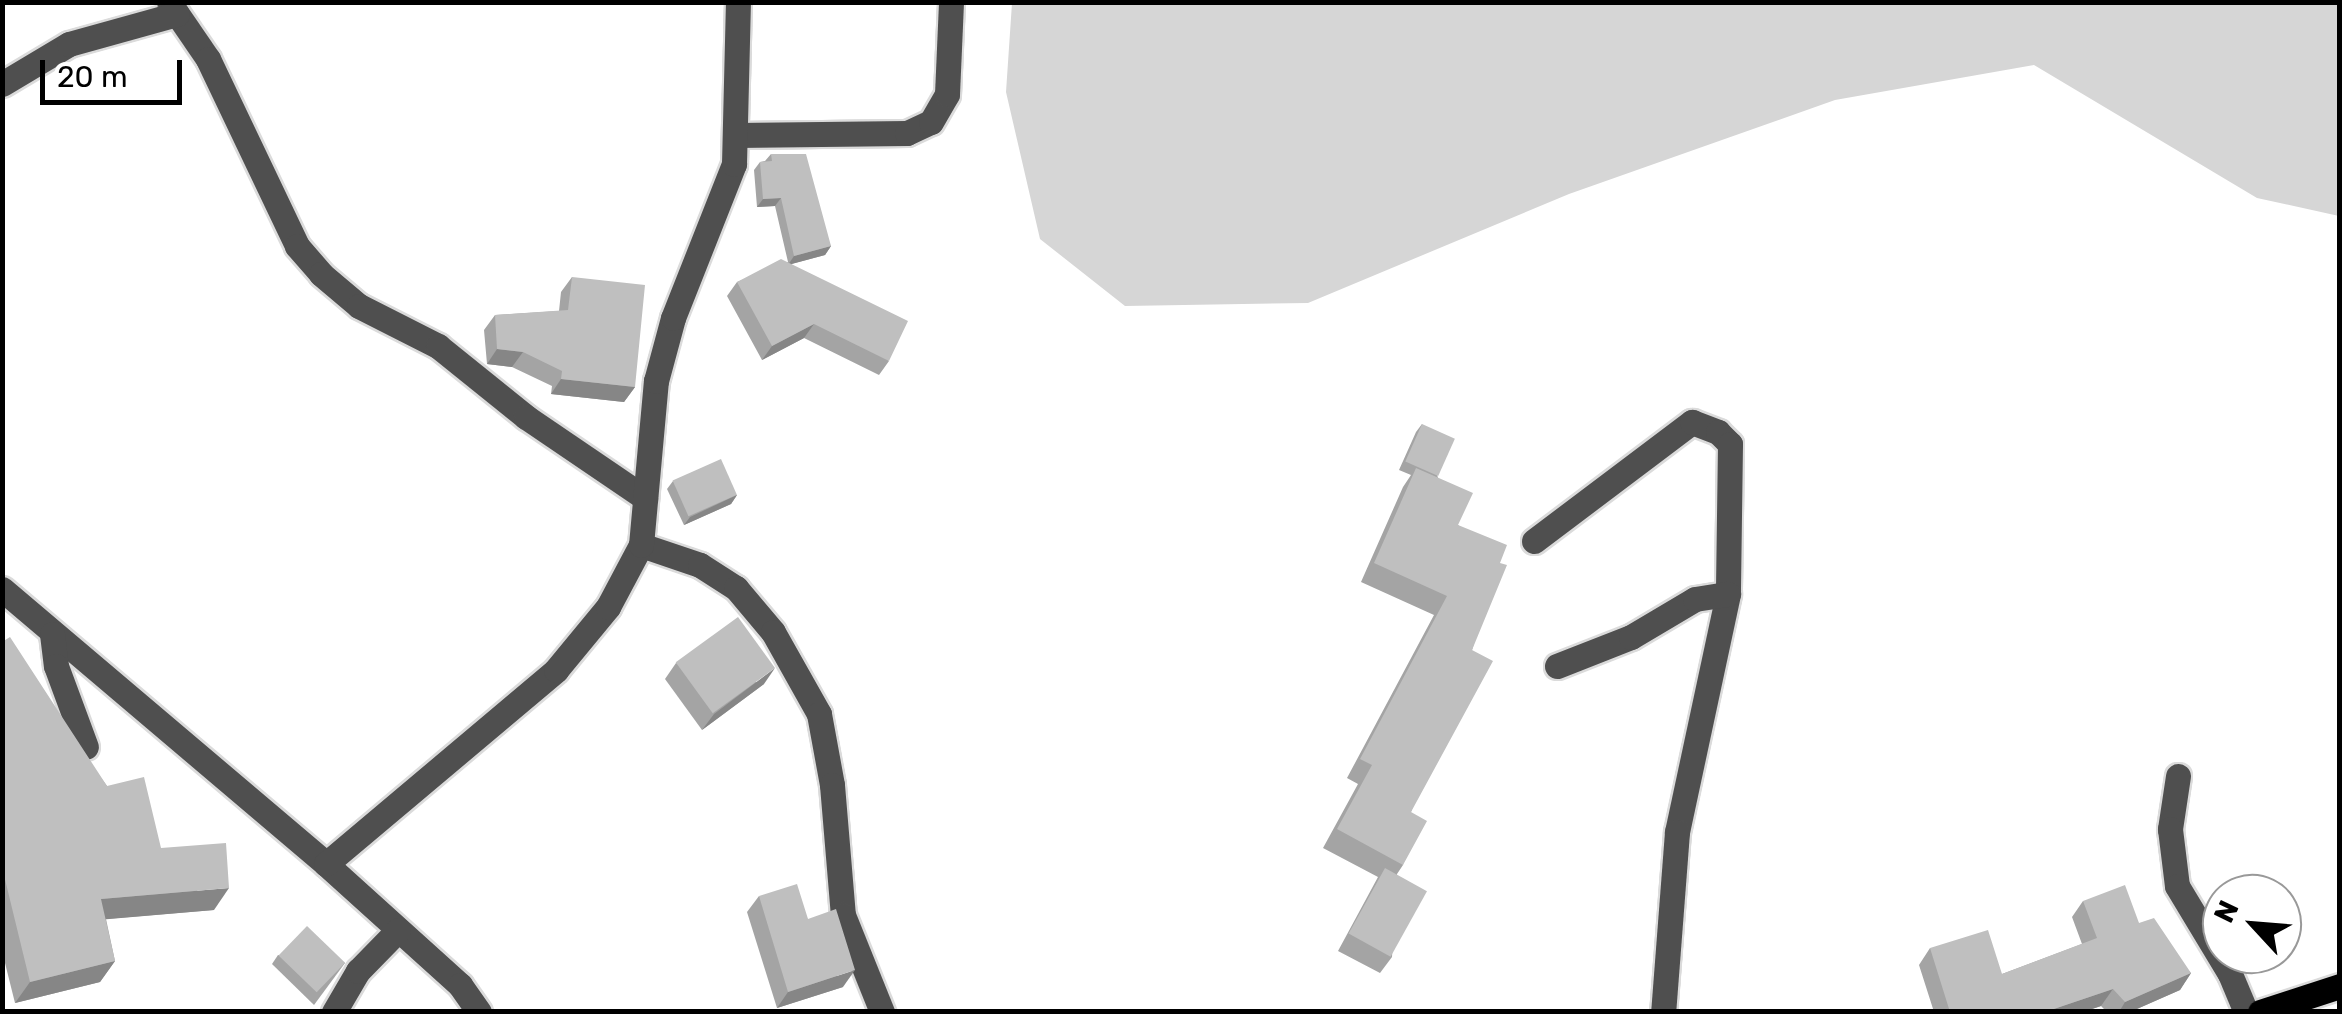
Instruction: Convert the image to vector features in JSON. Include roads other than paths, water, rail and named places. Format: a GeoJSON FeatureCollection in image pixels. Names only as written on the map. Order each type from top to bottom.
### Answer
{"type":"FeatureCollection","features":[{"type":"Feature","properties":{"kind":"main road"},"geometry":{"type":"LineString","coordinates":[[2260,1012],[2340,986]]}},
{"type":"Feature","properties":{"kind":"street"},"geometry":{"type":"LineString","coordinates":[[326,864],[556,670],[608,607],[641,545],[656,381],[673,318],[734,164],[738,2]]}},
{"type":"Feature","properties":{"kind":"street"},"geometry":{"type":"LineString","coordinates":[[736,134],[907,133],[931,122],[947,94],[951,2]]}},
{"type":"Feature","properties":{"kind":"street"},"geometry":{"type":"LineString","coordinates":[[2,84],[69,44],[173,8],[208,59],[296,246],[322,274],[359,306],[438,346],[526,417],[646,498]]}},
{"type":"Feature","properties":{"kind":"street"},"geometry":{"type":"LineString","coordinates":[[1534,541],[1692,422],[1718,432],[1730,444],[1728,594],[1723,632],[1695,734],[1677,832],[1663,1012]]}},
{"type":"Feature","properties":{"kind":"street"},"geometry":{"type":"LineString","coordinates":[[641,545],[700,566],[736,588],[773,632],[800,677],[819,714],[832,785],[843,915],[882,1012]]}},
{"type":"Feature","properties":{"kind":"street"},"geometry":{"type":"LineString","coordinates":[[2,590],[326,864],[460,985],[479,1012]]}},
{"type":"Feature","properties":{"kind":"street"},"geometry":{"type":"LineString","coordinates":[[1556,666],[1631,637],[1695,600],[1728,594]]}},
{"type":"Feature","properties":{"kind":"street"},"geometry":{"type":"LineString","coordinates":[[52,634],[56,666],[86,747]]}},
{"type":"Feature","properties":{"kind":"street"},"geometry":{"type":"LineString","coordinates":[[2178,776],[2170,829],[2177,886],[2230,974],[2246,1012]]}},
{"type":"Feature","properties":{"kind":"street"},"geometry":{"type":"LineString","coordinates":[[334,1012],[358,971],[398,930]]}}]}
